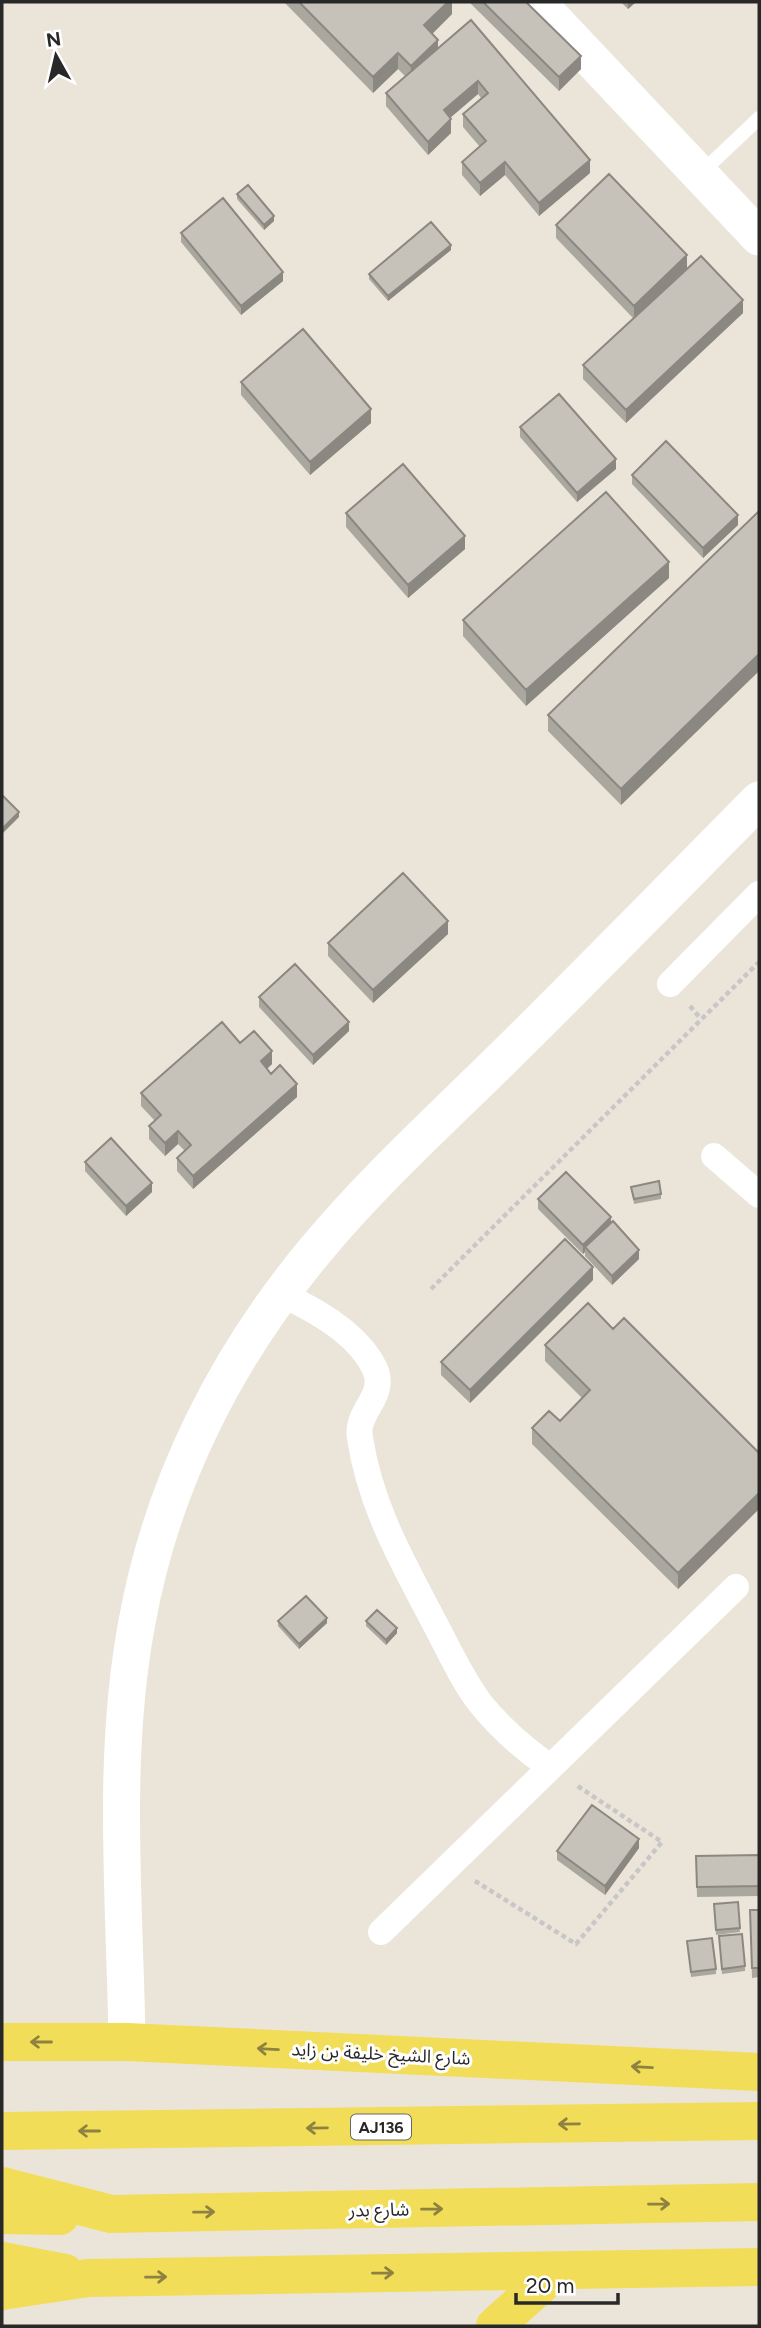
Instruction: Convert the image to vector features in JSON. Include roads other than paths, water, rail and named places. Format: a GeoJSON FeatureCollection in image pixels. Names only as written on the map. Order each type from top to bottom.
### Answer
{"type":"FeatureCollection","features":[{"type":"Feature","properties":{"kind":"main road","name":"شارع الشيخ خليفة بن زايد"},"geometry":{"type":"LineString","coordinates":[[2,2042],[127,2042],[759,2072]]}},
{"type":"Feature","properties":{"kind":"main road","name":"AJ136"},"geometry":{"type":"LineString","coordinates":[[2,2131],[759,2121]]}},
{"type":"Feature","properties":{"kind":"main road","name":"شارع بدر"},"geometry":{"type":"LineString","coordinates":[[2,2186],[111,2214],[759,2202]]}},
{"type":"Feature","properties":{"kind":"main road"},"geometry":{"type":"LineString","coordinates":[[2,2215],[111,2214]]}},
{"type":"Feature","properties":{"kind":"main road"},"geometry":{"type":"LineString","coordinates":[[2,2261],[88,2278]]}},
{"type":"Feature","properties":{"kind":"main road"},"geometry":{"type":"LineString","coordinates":[[2,2291],[88,2278],[759,2267]]}},
{"type":"Feature","properties":{"kind":"main road"},"geometry":{"type":"LineString","coordinates":[[495,2326],[556,2271]]}},
{"type":"Feature","properties":{"kind":"street"},"geometry":{"type":"LineString","coordinates":[[537,2],[759,237]]}},
{"type":"Feature","properties":{"kind":"street"},"geometry":{"type":"LineString","coordinates":[[127,2042],[123,1740],[128,1680],[137,1620],[169,1502],[191,1445],[218,1391],[281,1294],[356,1205],[759,800]]}},
{"type":"Feature","properties":{"kind":"street"},"geometry":{"type":"LineString","coordinates":[[670,984],[759,894]]}},
{"type":"Feature","properties":{"kind":"street"},"geometry":{"type":"LineString","coordinates":[[714,1156],[759,1195]]}},
{"type":"Feature","properties":{"kind":"street"},"geometry":{"type":"LineString","coordinates":[[281,1294],[330,1321],[351,1339],[374,1369],[377,1391],[360,1420],[359,1434],[365,1470],[391,1541],[460,1671],[480,1702],[502,1729],[550,1767]]}},
{"type":"Feature","properties":{"kind":"street"},"geometry":{"type":"LineString","coordinates":[[381,1932],[736,1587]]}},
{"type":"Feature","properties":{"kind":"street"},"geometry":{"type":"LineString","coordinates":[[683,2069],[759,2062]]}},
{"type":"Feature","properties":{"kind":"lane"},"geometry":{"type":"LineString","coordinates":[[700,174],[759,118]]}}]}
